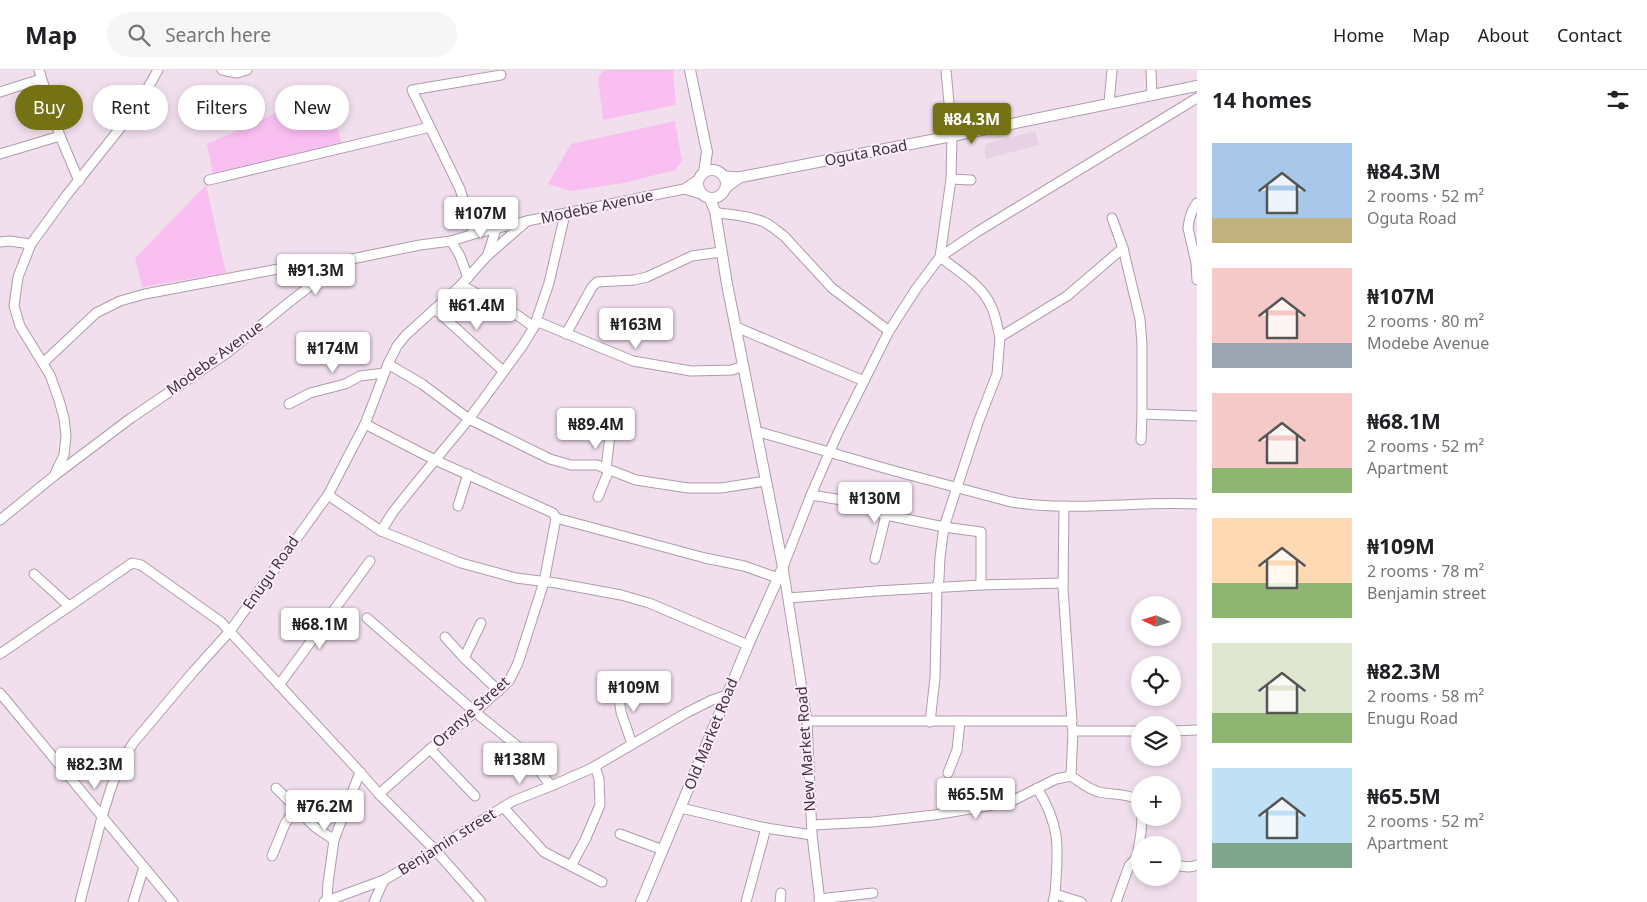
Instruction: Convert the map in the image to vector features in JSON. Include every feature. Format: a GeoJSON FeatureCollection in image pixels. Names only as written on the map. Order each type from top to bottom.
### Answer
{"type":"FeatureCollection","features":[{"type":"Feature","properties":{"kind":"main road"},"geometry":{"type":"LineString","coordinates":[[692,70],[707,152],[726,180],[716,225]]}},
{"type":"Feature","properties":{"kind":"main road","name":"Oguta Road"},"geometry":{"type":"LineString","coordinates":[[741,177],[1197,86]]}},
{"type":"Feature","properties":{"kind":"main road"},"geometry":{"type":"LineString","coordinates":[[707,152],[698,187],[714,205],[726,284],[783,566]]}},
{"type":"Feature","properties":{"kind":"main road"},"geometry":{"type":"LineString","coordinates":[[701,176],[708,170],[720,173]]}},
{"type":"Feature","properties":{"kind":"main road"},"geometry":{"type":"LineString","coordinates":[[706,196],[724,192]]}},
{"type":"Feature","properties":{"kind":"main road","name":"Old Market Road"},"geometry":{"type":"LineString","coordinates":[[641,902],[783,566]]}},
{"type":"Feature","properties":{"kind":"street"},"geometry":{"type":"LineString","coordinates":[[54,476],[64,455],[66,436],[60,400],[50,375],[20,326],[14,306],[18,276],[31,244],[78,180],[137,107],[158,70]]}},
{"type":"Feature","properties":{"kind":"street"},"geometry":{"type":"LineString","coordinates":[[222,70],[237,74],[247,70]]}},
{"type":"Feature","properties":{"kind":"street"},"geometry":{"type":"LineString","coordinates":[[940,257],[951,180],[952,136],[946,70]]}},
{"type":"Feature","properties":{"kind":"street"},"geometry":{"type":"LineString","coordinates":[[1109,103],[1112,70]]}},
{"type":"Feature","properties":{"kind":"street"},"geometry":{"type":"LineString","coordinates":[[1151,70],[1152,95]]}},
{"type":"Feature","properties":{"kind":"street"},"geometry":{"type":"LineString","coordinates":[[0,92],[40,74],[60,136],[78,180]]}},
{"type":"Feature","properties":{"kind":"street"},"geometry":{"type":"LineString","coordinates":[[474,234],[460,190],[412,90],[501,75]]}},
{"type":"Feature","properties":{"kind":"street"},"geometry":{"type":"LineString","coordinates":[[783,566],[830,452],[889,331],[916,289],[940,257],[977,232],[1197,98]]}},
{"type":"Feature","properties":{"kind":"street"},"geometry":{"type":"LineString","coordinates":[[209,180],[430,128]]}},
{"type":"Feature","properties":{"kind":"street"},"geometry":{"type":"LineString","coordinates":[[0,154],[60,136]]}},
{"type":"Feature","properties":{"kind":"street"},"geometry":{"type":"LineString","coordinates":[[720,173],[741,177]]}},
{"type":"Feature","properties":{"kind":"street"},"geometry":{"type":"LineString","coordinates":[[684,189],[701,176]]}},
{"type":"Feature","properties":{"kind":"street"},"geometry":{"type":"LineString","coordinates":[[724,192],[741,177]]}},
{"type":"Feature","properties":{"kind":"street"},"geometry":{"type":"LineString","coordinates":[[951,180],[971,180]]}},
{"type":"Feature","properties":{"kind":"street"},"geometry":{"type":"LineString","coordinates":[[684,189],[706,196]]}},
{"type":"Feature","properties":{"kind":"street","name":"Modebe Avenue"},"geometry":{"type":"LineString","coordinates":[[0,520],[54,476],[131,418],[227,353],[342,261],[420,245],[451,241],[527,222],[684,189]]}},
{"type":"Feature","properties":{"kind":"street"},"geometry":{"type":"LineString","coordinates":[[1197,203],[1188,228],[1196,263],[1197,280]]}},
{"type":"Feature","properties":{"kind":"street"},"geometry":{"type":"LineString","coordinates":[[719,213],[743,216],[764,222],[780,233],[832,288],[889,331]]}},
{"type":"Feature","properties":{"kind":"street"},"geometry":{"type":"LineString","coordinates":[[382,531],[393,512],[470,419],[523,345],[535,324],[549,283],[565,214]]}},
{"type":"Feature","properties":{"kind":"street"},"geometry":{"type":"LineString","coordinates":[[1112,218],[1123,248],[1140,319],[1142,344],[1141,440]]}},
{"type":"Feature","properties":{"kind":"street"},"geometry":{"type":"LineString","coordinates":[[486,256],[527,222]]}},
{"type":"Feature","properties":{"kind":"street"},"geometry":{"type":"LineString","coordinates":[[486,256],[496,229]]}},
{"type":"Feature","properties":{"kind":"street"},"geometry":{"type":"LineString","coordinates":[[0,242],[9,241],[31,244]]}},
{"type":"Feature","properties":{"kind":"street"},"geometry":{"type":"LineString","coordinates":[[451,241],[460,256],[464,281],[517,315],[535,324],[566,334],[633,362],[691,371],[715,372],[732,370],[743,366]]}},
{"type":"Feature","properties":{"kind":"street"},"geometry":{"type":"LineString","coordinates":[[1000,337],[1068,296],[1123,248]]}},
{"type":"Feature","properties":{"kind":"street"},"geometry":{"type":"LineString","coordinates":[[566,334],[592,287],[597,282],[634,280],[647,277],[692,256],[721,252]]}},
{"type":"Feature","properties":{"kind":"street","name":"Enugu Road"},"geometry":{"type":"LineString","coordinates":[[80,902],[102,817],[121,762],[134,742],[193,672],[230,632],[328,494],[365,424],[384,373],[397,346],[406,334],[464,281],[486,256]]}},
{"type":"Feature","properties":{"kind":"street"},"geometry":{"type":"LineString","coordinates":[[930,722],[935,678],[937,588],[940,579],[940,557],[944,527],[996,374],[1000,337],[992,307],[987,297],[979,288],[940,257]]}},
{"type":"Feature","properties":{"kind":"street"},"geometry":{"type":"LineString","coordinates":[[43,363],[96,313],[120,301],[145,294],[285,268],[342,261]]}},
{"type":"Feature","properties":{"kind":"street"},"geometry":{"type":"LineString","coordinates":[[435,309],[503,371]]}},
{"type":"Feature","properties":{"kind":"street"},"geometry":{"type":"LineString","coordinates":[[733,320],[864,381]]}},
{"type":"Feature","properties":{"kind":"street"},"geometry":{"type":"LineString","coordinates":[[388,364],[422,384],[470,419],[550,458],[571,465],[597,465],[636,480],[688,488],[721,488],[766,481]]}},
{"type":"Feature","properties":{"kind":"street"},"geometry":{"type":"LineString","coordinates":[[289,404],[310,393],[345,384],[360,376],[384,373]]}},
{"type":"Feature","properties":{"kind":"street"},"geometry":{"type":"LineString","coordinates":[[1142,414],[1197,416]]}},
{"type":"Feature","properties":{"kind":"street"},"geometry":{"type":"LineString","coordinates":[[365,424],[435,460],[553,513],[556,518],[705,558],[744,566],[778,578]]}},
{"type":"Feature","properties":{"kind":"street"},"geometry":{"type":"LineString","coordinates":[[756,431],[957,488],[1027,505],[1197,504]]}},
{"type":"Feature","properties":{"kind":"street"},"geometry":{"type":"LineString","coordinates":[[598,497],[607,469],[610,435]]}},
{"type":"Feature","properties":{"kind":"street"},"geometry":{"type":"LineString","coordinates":[[458,506],[468,474]]}},
{"type":"Feature","properties":{"kind":"street"},"geometry":{"type":"LineString","coordinates":[[328,494],[382,531],[461,563],[516,578],[621,595],[650,603],[748,646]]}},
{"type":"Feature","properties":{"kind":"street"},"geometry":{"type":"LineString","coordinates":[[811,495],[842,500],[886,515],[944,527],[981,532],[982,585]]}},
{"type":"Feature","properties":{"kind":"street"},"geometry":{"type":"LineString","coordinates":[[1064,506],[1063,583],[1072,721],[1071,776]]}},
{"type":"Feature","properties":{"kind":"street"},"geometry":{"type":"LineString","coordinates":[[875,559],[886,515]]}},
{"type":"Feature","properties":{"kind":"street","name":"Oranye Street"},"geometry":{"type":"LineString","coordinates":[[378,794],[509,681],[518,663],[544,582],[556,518]]}},
{"type":"Feature","properties":{"kind":"street"},"geometry":{"type":"LineString","coordinates":[[279,685],[370,561]]}},
{"type":"Feature","properties":{"kind":"street"},"geometry":{"type":"LineString","coordinates":[[0,654],[132,564],[137,563],[222,622],[378,794],[436,851],[481,902]]}},
{"type":"Feature","properties":{"kind":"street","name":"New Market Road"},"geometry":{"type":"LineString","coordinates":[[783,566],[808,721],[812,835],[819,901]]}},
{"type":"Feature","properties":{"kind":"street"},"geometry":{"type":"LineString","coordinates":[[34,574],[69,606]]}},
{"type":"Feature","properties":{"kind":"street"},"geometry":{"type":"LineString","coordinates":[[789,598],[982,585],[1063,583]]}},
{"type":"Feature","properties":{"kind":"street"},"geometry":{"type":"LineString","coordinates":[[367,618],[475,712],[527,754],[551,786]]}},
{"type":"Feature","properties":{"kind":"street"},"geometry":{"type":"LineString","coordinates":[[464,658],[481,623]]}},
{"type":"Feature","properties":{"kind":"street"},"geometry":{"type":"LineString","coordinates":[[445,637],[498,690]]}},
{"type":"Feature","properties":{"kind":"street"},"geometry":{"type":"LineString","coordinates":[[617,686],[621,712],[632,744]]}},
{"type":"Feature","properties":{"kind":"street"},"geometry":{"type":"LineString","coordinates":[[0,693],[173,902]]}},
{"type":"Feature","properties":{"kind":"street","name":"Benjamin street"},"geometry":{"type":"LineString","coordinates":[[326,901],[384,880],[436,851],[513,801],[595,766],[686,713],[727,695]]}},
{"type":"Feature","properties":{"kind":"street"},"geometry":{"type":"LineString","coordinates":[[808,721],[1072,721]]}},
{"type":"Feature","properties":{"kind":"street"},"geometry":{"type":"LineString","coordinates":[[948,773],[957,750],[960,721]]}},
{"type":"Feature","properties":{"kind":"street"},"geometry":{"type":"LineString","coordinates":[[1181,731],[1197,730]]}},
{"type":"Feature","properties":{"kind":"street"},"geometry":{"type":"LineString","coordinates":[[1072,731],[1131,731]]}},
{"type":"Feature","properties":{"kind":"street"},"geometry":{"type":"LineString","coordinates":[[430,749],[475,796]]}},
{"type":"Feature","properties":{"kind":"street"},"geometry":{"type":"LineString","coordinates":[[571,866],[586,838],[600,805],[595,766]]}},
{"type":"Feature","properties":{"kind":"street"},"geometry":{"type":"LineString","coordinates":[[326,901],[334,840],[360,772]]}},
{"type":"Feature","properties":{"kind":"street"},"geometry":{"type":"LineString","coordinates":[[812,825],[872,822],[943,814],[1002,804],[1056,779],[1071,776],[1087,787],[1097,791],[1131,797]]}},
{"type":"Feature","properties":{"kind":"street"},"geometry":{"type":"LineString","coordinates":[[276,788],[315,827],[334,840]]}},
{"type":"Feature","properties":{"kind":"street"},"geometry":{"type":"LineString","coordinates":[[1037,788],[1053,819],[1057,836],[1058,859],[1054,898],[1082,902]]}},
{"type":"Feature","properties":{"kind":"street"},"geometry":{"type":"LineString","coordinates":[[272,856],[285,824],[296,807]]}},
{"type":"Feature","properties":{"kind":"street"},"geometry":{"type":"LineString","coordinates":[[504,807],[544,852],[602,882]]}},
{"type":"Feature","properties":{"kind":"street"},"geometry":{"type":"LineString","coordinates":[[681,808],[766,828],[812,835]]}},
{"type":"Feature","properties":{"kind":"street"},"geometry":{"type":"LineString","coordinates":[[746,902],[766,828]]}},
{"type":"Feature","properties":{"kind":"street"},"geometry":{"type":"LineString","coordinates":[[620,834],[663,850]]}},
{"type":"Feature","properties":{"kind":"street"},"geometry":{"type":"LineString","coordinates":[[1116,902],[1131,864]]}},
{"type":"Feature","properties":{"kind":"street"},"geometry":{"type":"LineString","coordinates":[[1181,866],[1194,867],[1197,865]]}},
{"type":"Feature","properties":{"kind":"street"},"geometry":{"type":"LineString","coordinates":[[133,902],[144,867]]}},
{"type":"Feature","properties":{"kind":"street"},"geometry":{"type":"LineString","coordinates":[[374,902],[384,880]]}},
{"type":"Feature","properties":{"kind":"street"},"geometry":{"type":"LineString","coordinates":[[819,901],[874,893]]}},
{"type":"Feature","properties":{"kind":"shaded area"},"geometry":{"type":"Polygon","coordinates":[[[604,70],[673,70],[676,105],[603,120],[598,78],[604,70]]]}},
{"type":"Feature","properties":{"kind":"shaded area"},"geometry":{"type":"Polygon","coordinates":[[[275,114],[275,130],[338,130],[342,144],[213,174],[207,144],[238,130],[265,130],[265,118],[275,114]]]}},
{"type":"Feature","properties":{"kind":"shaded area"},"geometry":{"type":"Polygon","coordinates":[[[675,121],[682,161],[675,170],[624,183],[571,191],[548,184],[571,144],[675,121]]]}},
{"type":"Feature","properties":{"kind":"shaded area"},"geometry":{"type":"Polygon","coordinates":[[[1035,131],[1039,145],[986,159],[985,144],[1035,131]]]}},
{"type":"Feature","properties":{"kind":"shaded area"},"geometry":{"type":"Polygon","coordinates":[[[206,185],[226,273],[142,287],[135,258],[206,185]]]}}]}
